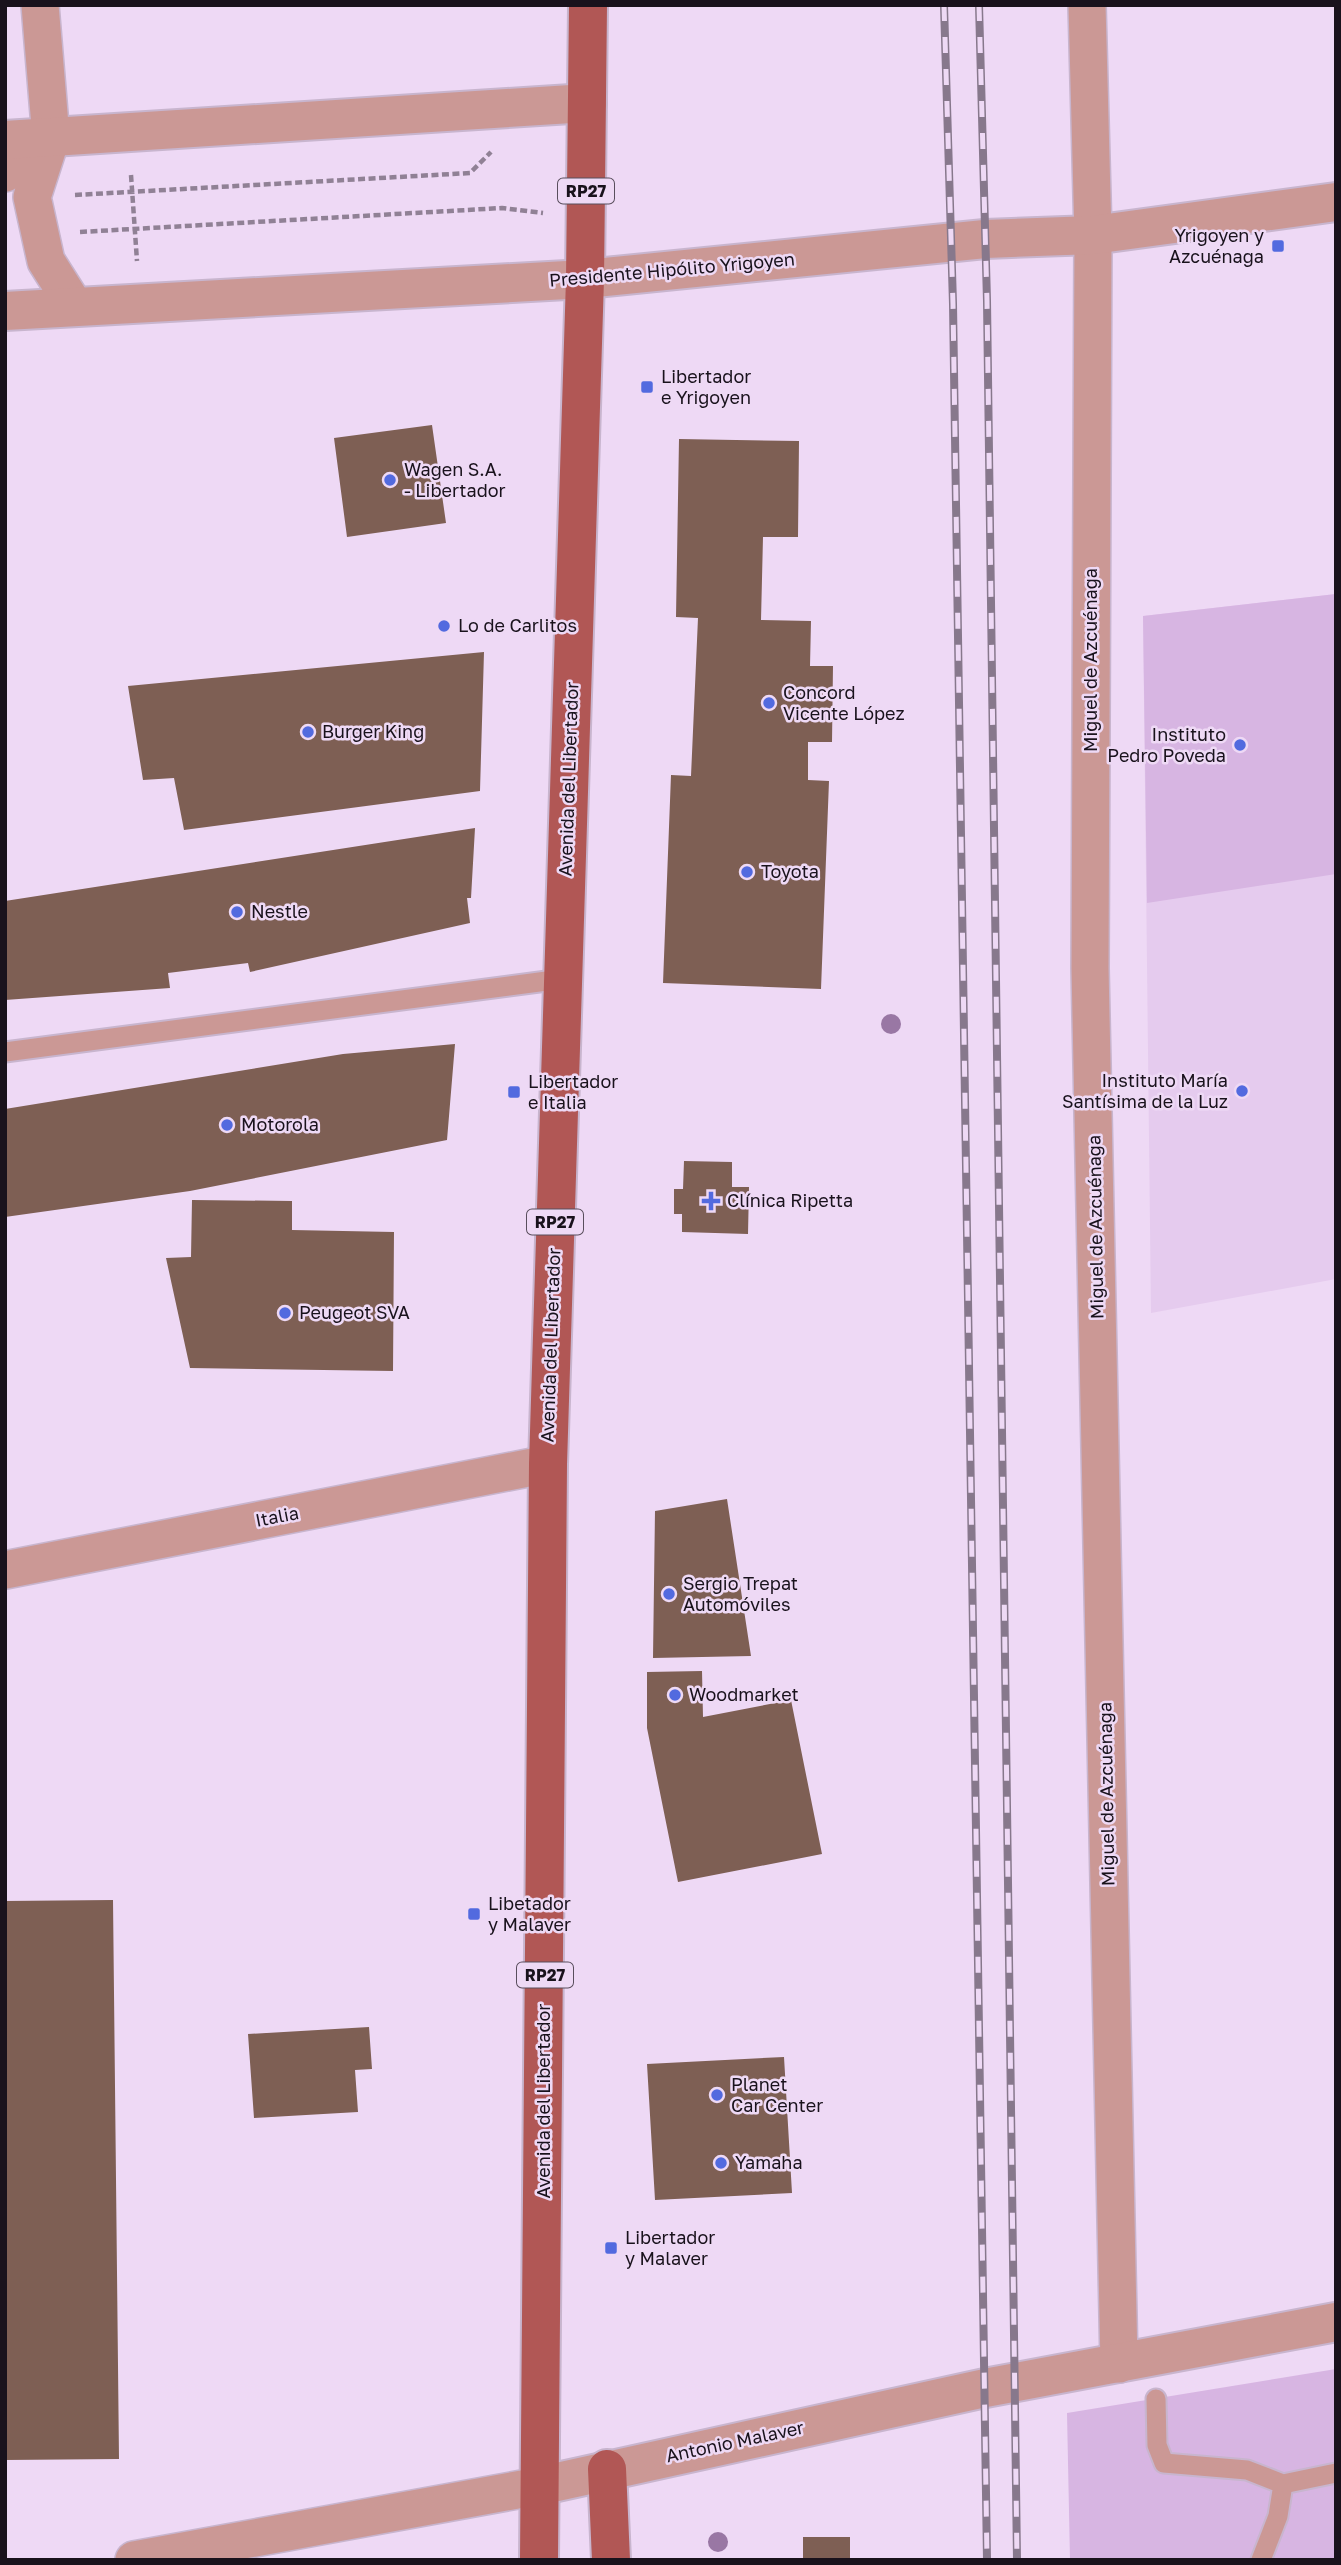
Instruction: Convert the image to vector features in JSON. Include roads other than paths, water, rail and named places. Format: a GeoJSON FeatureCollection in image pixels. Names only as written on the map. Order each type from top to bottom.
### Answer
{"type":"FeatureCollection","features":[{"type":"Feature","properties":{"kind":"main road","name":"Avenida del Libertador"},"geometry":{"type":"LineString","coordinates":[[540,2560],[548,1465],[585,279],[588,5]]}},
{"type":"Feature","properties":{"kind":"main road"},"geometry":{"type":"LineString","coordinates":[[607,2469],[611,2560]]}},
{"type":"Feature","properties":{"kind":"street"},"geometry":{"type":"LineString","coordinates":[[40,5],[51,138],[32,197],[46,261],[75,307]]}},
{"type":"Feature","properties":{"kind":"street","name":"Miguel de Azcuénaga"},"geometry":{"type":"LineString","coordinates":[[1087,5],[1093,235],[1090,968],[1119,2364]]}},
{"type":"Feature","properties":{"kind":"street"},"geometry":{"type":"LineString","coordinates":[[5,140],[587,103]]}},
{"type":"Feature","properties":{"kind":"street"},"geometry":{"type":"LineString","coordinates":[[5,173],[51,138]]}},
{"type":"Feature","properties":{"kind":"street","name":"Presidente Hipólito Yrigoyen"},"geometry":{"type":"LineString","coordinates":[[5,311],[585,279],[985,239],[1093,235],[1336,202]]}},
{"type":"Feature","properties":{"kind":"street","name":"Italia"},"geometry":{"type":"LineString","coordinates":[[5,1570],[548,1465]]}},
{"type":"Feature","properties":{"kind":"street","name":"Antonio Malaver"},"geometry":{"type":"LineString","coordinates":[[134,2560],[539,2486],[985,2388],[1336,2322]]}},
{"type":"Feature","properties":{"kind":"lane"},"geometry":{"type":"LineString","coordinates":[[5,1052],[562,979]]}},
{"type":"Feature","properties":{"kind":"lane"},"geometry":{"type":"LineString","coordinates":[[1156,2399],[1157,2445],[1164,2463],[1247,2470],[1283,2484],[1336,2473]]}},
{"type":"Feature","properties":{"kind":"lane"},"geometry":{"type":"LineString","coordinates":[[1261,2560],[1278,2516],[1283,2484]]}},
{"type":"Feature","properties":{"kind":"railway"},"geometry":{"type":"LineString","coordinates":[[944,5],[953,304],[987,2560]]}},
{"type":"Feature","properties":{"kind":"railway"},"geometry":{"type":"LineString","coordinates":[[979,5],[987,301],[1017,2560]]}},
{"type":"Feature","properties":{"kind":"place","name":"Yrigoyen y Azcuénaga"},"geometry":{"type":"Point","coordinates":[1278,246]}},
{"type":"Feature","properties":{"kind":"place","name":"Libertador e Yrigoyen"},"geometry":{"type":"Point","coordinates":[647,387]}},
{"type":"Feature","properties":{"kind":"place","name":"Wagen S.A. - Libertador"},"geometry":{"type":"Point","coordinates":[390,480]}},
{"type":"Feature","properties":{"kind":"place","name":"Lo de Carlitos"},"geometry":{"type":"Point","coordinates":[444,626]}},
{"type":"Feature","properties":{"kind":"place","name":"Concord Vicente López"},"geometry":{"type":"Point","coordinates":[769,703]}},
{"type":"Feature","properties":{"kind":"place","name":"Burger King"},"geometry":{"type":"Point","coordinates":[308,732]}},
{"type":"Feature","properties":{"kind":"place","name":"Instituto Pedro Poveda"},"geometry":{"type":"Point","coordinates":[1240,745]}},
{"type":"Feature","properties":{"kind":"place","name":"Toyota"},"geometry":{"type":"Point","coordinates":[747,872]}},
{"type":"Feature","properties":{"kind":"place","name":"Nestle"},"geometry":{"type":"Point","coordinates":[237,912]}},
{"type":"Feature","properties":{"kind":"place","name":"Instituto María Santísima de la Luz"},"geometry":{"type":"Point","coordinates":[1242,1091]}},
{"type":"Feature","properties":{"kind":"place","name":"Libertador e Italia"},"geometry":{"type":"Point","coordinates":[514,1092]}},
{"type":"Feature","properties":{"kind":"place","name":"Motorola"},"geometry":{"type":"Point","coordinates":[227,1125]}},
{"type":"Feature","properties":{"kind":"place","name":"Clínica Ripetta"},"geometry":{"type":"Point","coordinates":[711,1201]}},
{"type":"Feature","properties":{"kind":"place","name":"Peugeot SVA"},"geometry":{"type":"Point","coordinates":[285,1313]}},
{"type":"Feature","properties":{"kind":"place","name":"Sergio Trepat Automóviles"},"geometry":{"type":"Point","coordinates":[669,1594]}},
{"type":"Feature","properties":{"kind":"place","name":"Woodmarket"},"geometry":{"type":"Point","coordinates":[675,1695]}},
{"type":"Feature","properties":{"kind":"place","name":"Libetador y Malaver"},"geometry":{"type":"Point","coordinates":[474,1914]}},
{"type":"Feature","properties":{"kind":"place","name":"Planet Car Center"},"geometry":{"type":"Point","coordinates":[717,2095]}},
{"type":"Feature","properties":{"kind":"place","name":"Yamaha"},"geometry":{"type":"Point","coordinates":[721,2163]}},
{"type":"Feature","properties":{"kind":"place","name":"Libertador y Malaver"},"geometry":{"type":"Point","coordinates":[611,2248]}}]}
